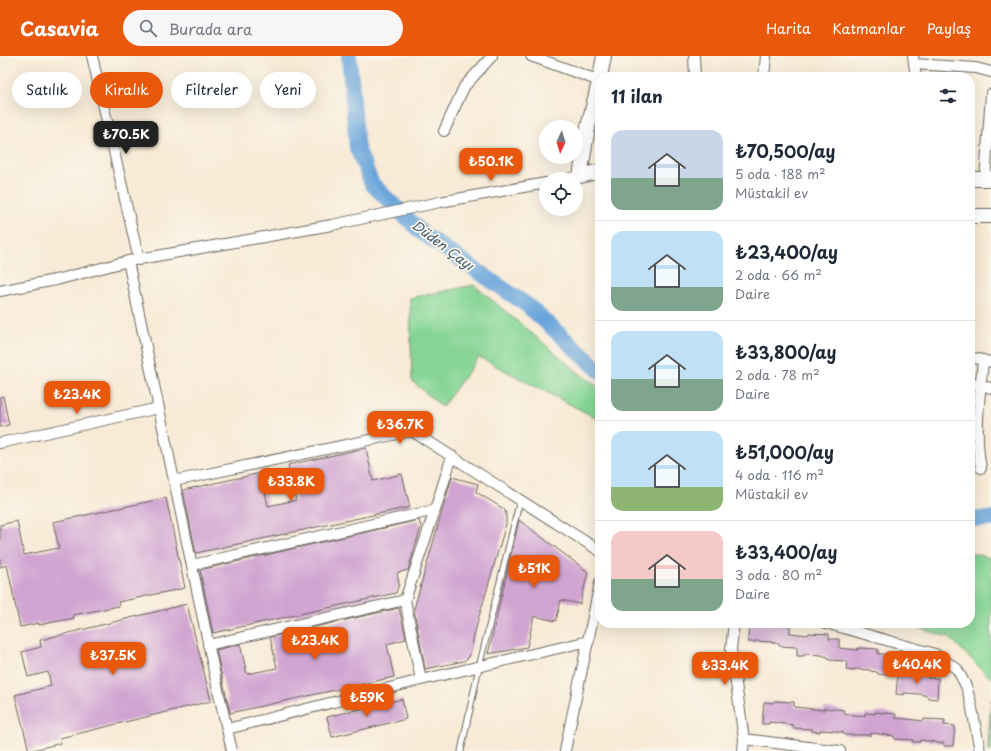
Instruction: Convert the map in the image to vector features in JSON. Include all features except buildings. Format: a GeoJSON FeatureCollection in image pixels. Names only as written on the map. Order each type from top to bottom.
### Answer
{"type":"FeatureCollection","features":[{"type":"Feature","properties":{"kind":"main road"},"geometry":{"type":"LineString","coordinates":[[601,72],[604,56]]}},
{"type":"Feature","properties":{"kind":"main road"},"geometry":{"type":"LineString","coordinates":[[581,172],[588,127],[595,99]]}},
{"type":"Feature","properties":{"kind":"main road"},"geometry":{"type":"LineString","coordinates":[[583,175],[595,172]]}},
{"type":"Feature","properties":{"kind":"main road"},"geometry":{"type":"LineString","coordinates":[[583,176],[595,178]]}},
{"type":"Feature","properties":{"kind":"main road"},"geometry":{"type":"LineString","coordinates":[[975,179],[988,179]]}},
{"type":"Feature","properties":{"kind":"main road"},"geometry":{"type":"LineString","coordinates":[[975,216],[991,216]]}},
{"type":"Feature","properties":{"kind":"street"},"geometry":{"type":"LineString","coordinates":[[92,56],[139,260]]}},
{"type":"Feature","properties":{"kind":"street"},"geometry":{"type":"LineString","coordinates":[[444,131],[464,87],[492,56]]}},
{"type":"Feature","properties":{"kind":"street"},"geometry":{"type":"LineString","coordinates":[[530,56],[595,77]]}},
{"type":"Feature","properties":{"kind":"street"},"geometry":{"type":"LineString","coordinates":[[694,56],[695,72]]}},
{"type":"Feature","properties":{"kind":"street"},"geometry":{"type":"LineString","coordinates":[[764,72],[766,56]]}},
{"type":"Feature","properties":{"kind":"street"},"geometry":{"type":"LineString","coordinates":[[915,72],[913,60],[976,68],[991,72]]}},
{"type":"Feature","properties":{"kind":"street"},"geometry":{"type":"LineString","coordinates":[[988,179],[991,94]]}},
{"type":"Feature","properties":{"kind":"street"},"geometry":{"type":"LineString","coordinates":[[0,291],[128,261],[367,218],[440,202],[539,184]]}},
{"type":"Feature","properties":{"kind":"street"},"geometry":{"type":"LineString","coordinates":[[128,261],[208,645],[232,751]]}},
{"type":"Feature","properties":{"kind":"street"},"geometry":{"type":"LineString","coordinates":[[975,357],[987,361],[981,385],[978,442],[981,468]]}},
{"type":"Feature","properties":{"kind":"street"},"geometry":{"type":"LineString","coordinates":[[975,383],[991,388]]}},
{"type":"Feature","properties":{"kind":"street"},"geometry":{"type":"LineString","coordinates":[[0,443],[159,408]]}},
{"type":"Feature","properties":{"kind":"street"},"geometry":{"type":"LineString","coordinates":[[174,481],[412,431],[595,548]]}},
{"type":"Feature","properties":{"kind":"street"},"geometry":{"type":"LineString","coordinates":[[421,680],[405,600],[452,456]]}},
{"type":"Feature","properties":{"kind":"street"},"geometry":{"type":"LineString","coordinates":[[192,565],[435,510]]}},
{"type":"Feature","properties":{"kind":"street"},"geometry":{"type":"LineString","coordinates":[[208,645],[405,600]]}},
{"type":"Feature","properties":{"kind":"street"},"geometry":{"type":"LineString","coordinates":[[565,751],[595,609]]}},
{"type":"Feature","properties":{"kind":"street"},"geometry":{"type":"LineString","coordinates":[[733,628],[731,649],[744,739],[743,751]]}},
{"type":"Feature","properties":{"kind":"street"},"geometry":{"type":"LineString","coordinates":[[843,628],[934,654],[957,669],[966,686],[971,703],[978,731],[980,751]]}},
{"type":"Feature","properties":{"kind":"street"},"geometry":{"type":"LineString","coordinates":[[227,729],[421,680],[589,641]]}},
{"type":"Feature","properties":{"kind":"street"},"geometry":{"type":"LineString","coordinates":[[744,739],[840,751]]}},
{"type":"Feature","properties":{"kind":"lane"},"geometry":{"type":"LineString","coordinates":[[461,751],[479,667],[520,500]]}},
{"type":"Feature","properties":{"kind":"green space"},"geometry":{"type":"Polygon","coordinates":[[[474,285],[579,373],[595,384],[595,417],[479,357],[442,407],[412,381],[410,298],[474,285]]]}},
{"type":"Feature","properties":{"kind":"green space"},"geometry":{"type":"Polygon","coordinates":[[[975,554],[991,558],[991,679],[949,637],[918,628],[975,628],[975,554]]]}},
{"type":"Feature","properties":{"kind":"green space"},"geometry":{"type":"Polygon","coordinates":[[[991,698],[991,751],[988,751],[991,698]]]}},
{"type":"Feature","properties":{"kind":"waterway","name":"Düden Çayı"},"geometry":{"type":"LineString","coordinates":[[349,56],[357,148],[372,184],[422,233],[527,305],[595,366]]}},
{"type":"Feature","properties":{"kind":"waterway","name":"Düden Çayı"},"geometry":{"type":"LineString","coordinates":[[975,519],[991,519]]}}]}
